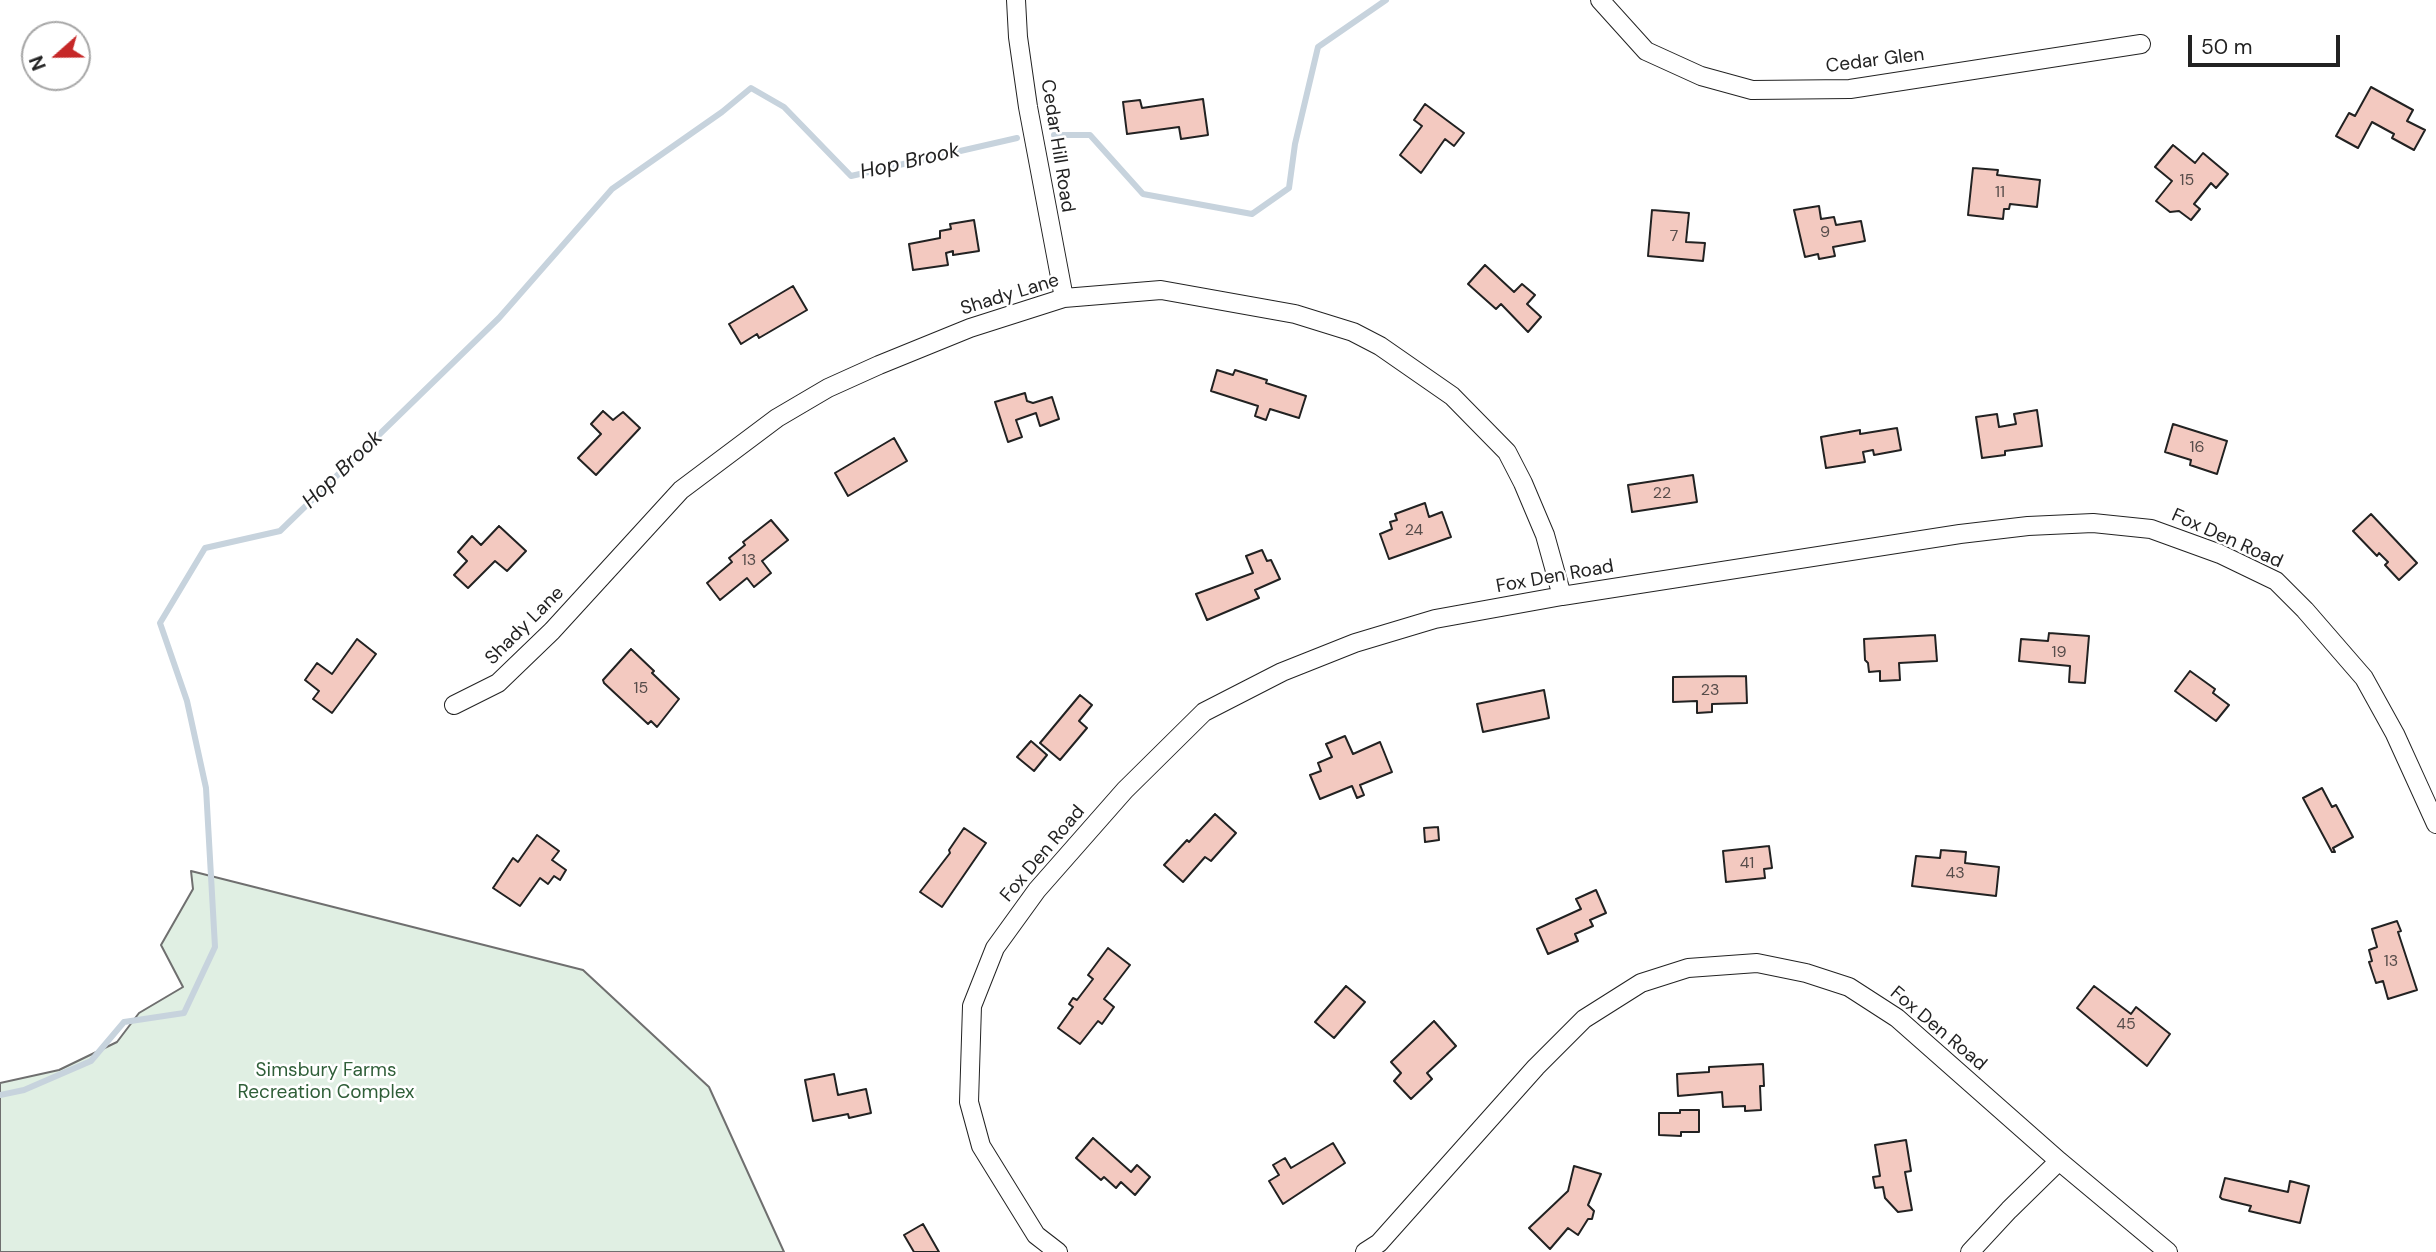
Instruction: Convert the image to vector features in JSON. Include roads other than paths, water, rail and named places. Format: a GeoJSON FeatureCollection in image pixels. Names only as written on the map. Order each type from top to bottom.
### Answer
{"type":"FeatureCollection","features":[{"type":"Feature","properties":{"kind":"street","name":"Cedar Hill Road"},"geometry":{"type":"LineString","coordinates":[[1016,0],[1018,37],[1028,107],[1063,298]]}},
{"type":"Feature","properties":{"kind":"street","name":"Cedar Glen"},"geometry":{"type":"LineString","coordinates":[[1600,0],[1646,51],[1701,76],[1752,90],[1850,89],[2141,44]]}},
{"type":"Feature","properties":{"kind":"street","name":"Shady Lane"},"geometry":{"type":"LineString","coordinates":[[454,705],[498,683],[552,631],[681,490],[777,418],[828,388],[879,365],[970,328],[1063,298],[1161,290],[1295,314],[1353,332],[1380,346],[1452,396],[1507,452],[1545,535],[1562,596]]}},
{"type":"Feature","properties":{"kind":"street","name":"Fox Den Road"},"geometry":{"type":"LineString","coordinates":[[1058,1252],[1036,1235],[981,1146],[969,1102],[972,1006],[995,948],[1037,890],[1125,790],[1204,712],[1282,673],[1355,643],[1435,619],[1562,596],[1960,534],[2028,526],[2093,523],[2151,529],[2220,554],[2276,581],[2305,610],[2364,678],[2395,734],[2436,824]]}},
{"type":"Feature","properties":{"kind":"street","name":"Fox Den Road"},"geometry":{"type":"LineString","coordinates":[[1365,1252],[1378,1243],[1536,1067],[1584,1019],[1641,984],[1688,968],[1756,963],[1806,973],[1849,987],[1897,1018],[2059,1161],[2168,1252]]}},
{"type":"Feature","properties":{"kind":"street"},"geometry":{"type":"LineString","coordinates":[[1970,1252],[2059,1161]]}},
{"type":"Feature","properties":{"kind":"waterway","name":"Hop Brook"},"geometry":{"type":"LineString","coordinates":[[1054,135],[1090,135],[1143,194],[1252,214],[1289,188],[1295,144],[1318,47],[1386,0]]}},
{"type":"Feature","properties":{"kind":"waterway","name":"Hop Brook"},"geometry":{"type":"LineString","coordinates":[[0,1095],[24,1090],[91,1061],[124,1022],[184,1013],[215,947],[206,788],[187,701],[160,623],[205,548],[280,531],[499,318],[612,189],[722,112],[751,88],[784,107],[851,176],[1017,138]]}},
{"type":"Feature","properties":{"kind":"park label","name":"Simsbury Farms Recreation Complex"},"geometry":{"type":"Point","coordinates":[326,1082]}}]}
